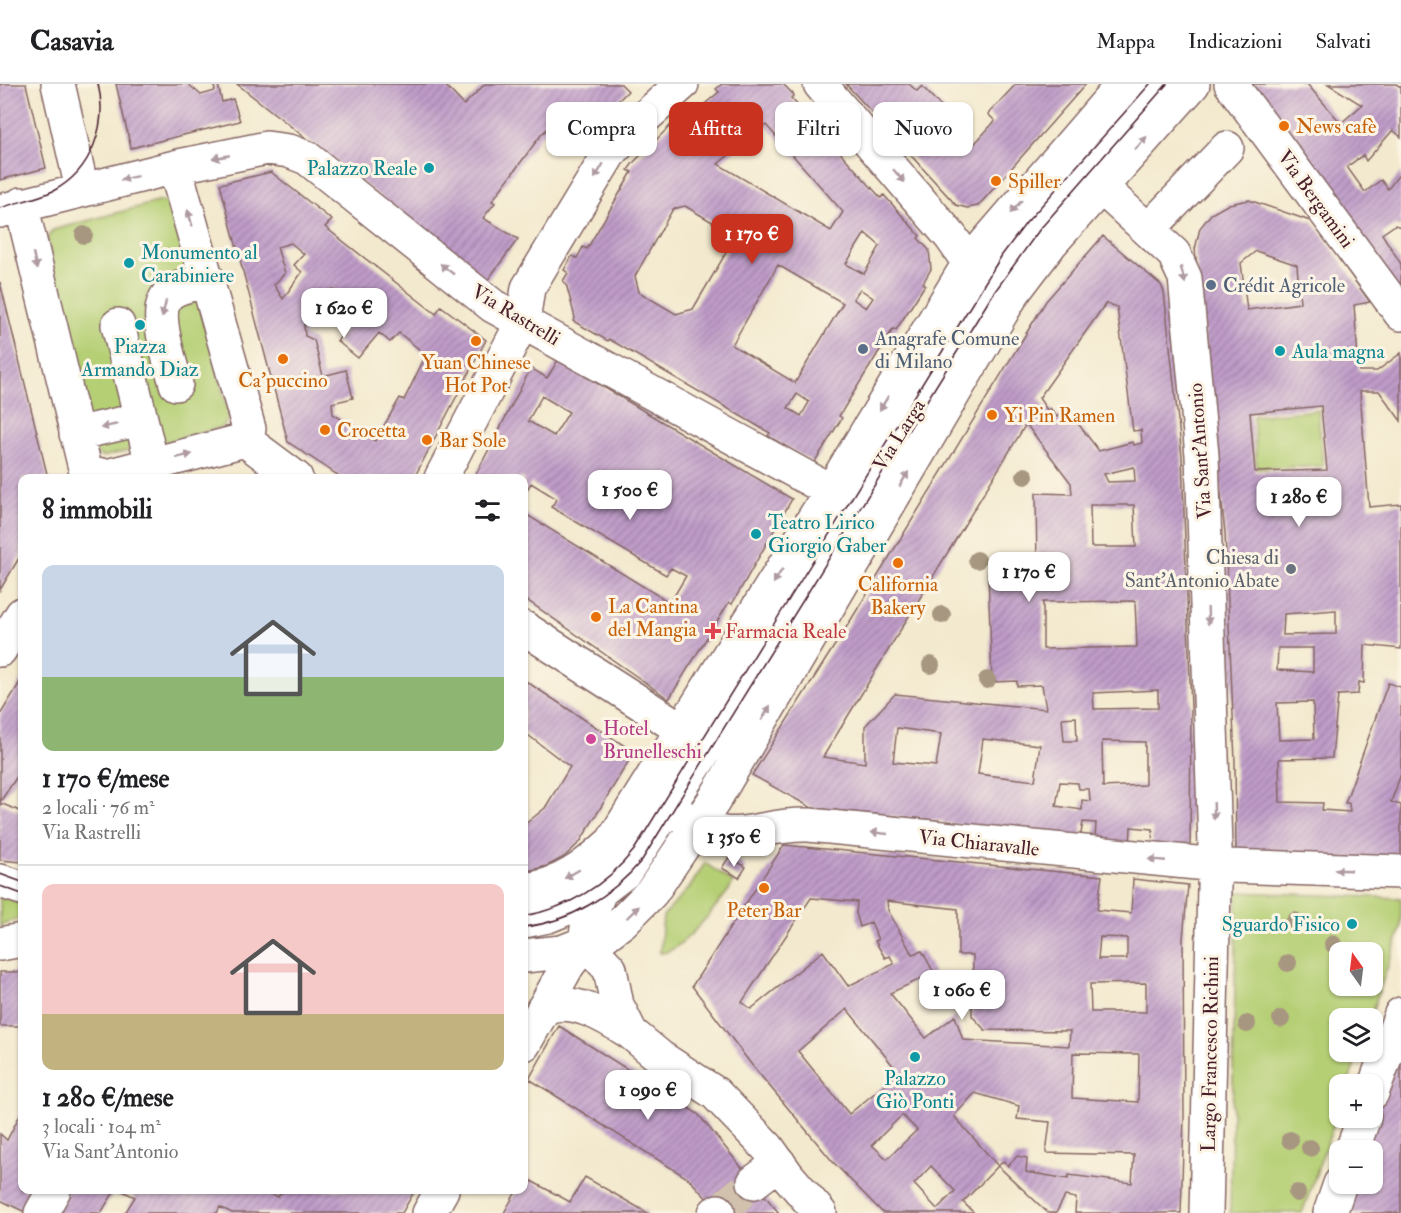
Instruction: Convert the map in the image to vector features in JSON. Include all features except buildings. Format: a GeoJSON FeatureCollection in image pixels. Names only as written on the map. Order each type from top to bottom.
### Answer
{"type":"FeatureCollection","features":[{"type":"Feature","properties":{"kind":"street"},"geometry":{"type":"LineString","coordinates":[[58,84],[82,189]]}},
{"type":"Feature","properties":{"kind":"street"},"geometry":{"type":"LineString","coordinates":[[443,474],[523,321],[528,288],[609,154],[635,126],[682,84]]}},
{"type":"Feature","properties":{"kind":"street"},"geometry":{"type":"LineString","coordinates":[[820,84],[951,237],[969,263]]}},
{"type":"Feature","properties":{"kind":"street","name":"Via Larga"},"geometry":{"type":"LineString","coordinates":[[599,892],[625,872],[669,807],[695,738],[831,491],[969,263],[1123,84]]}},
{"type":"Feature","properties":{"kind":"street","name":"Via Larga"},"geometry":{"type":"LineString","coordinates":[[1158,84],[1008,258],[695,738],[633,808],[612,842],[609,869],[588,921],[585,943],[605,935],[638,908],[697,826],[1013,293],[1051,243],[1193,84]]}},
{"type":"Feature","properties":{"kind":"street","name":"Via Bergamini"},"geometry":{"type":"LineString","coordinates":[[1231,84],[1401,314]]}},
{"type":"Feature","properties":{"kind":"street","name":"Via Rastrelli"},"geometry":{"type":"LineString","coordinates":[[175,167],[267,148],[289,151],[307,158],[493,306],[831,491]]}},
{"type":"Feature","properties":{"kind":"street"},"geometry":{"type":"LineString","coordinates":[[1101,187],[1149,229],[1227,148]]}},
{"type":"Feature","properties":{"kind":"street"},"geometry":{"type":"LineString","coordinates":[[95,474],[84,468],[10,207],[175,167],[209,280],[249,429],[245,440]]}},
{"type":"Feature","properties":{"kind":"street","name":"Via Sant'Antonio"},"geometry":{"type":"LineString","coordinates":[[1149,229],[1180,264],[1186,287],[1202,455],[1215,866]]}},
{"type":"Feature","properties":{"kind":"street"},"geometry":{"type":"LineString","coordinates":[[176,384],[161,321],[162,306],[170,294],[209,280]]}},
{"type":"Feature","properties":{"kind":"street"},"geometry":{"type":"LineString","coordinates":[[118,325],[152,464]]}},
{"type":"Feature","properties":{"kind":"street"},"geometry":{"type":"LineString","coordinates":[[76,434],[141,419]]}},
{"type":"Feature","properties":{"kind":"street"},"geometry":{"type":"LineString","coordinates":[[117,474],[245,440]]}},
{"type":"Feature","properties":{"kind":"street"},"geometry":{"type":"LineString","coordinates":[[245,440],[291,474]]}},
{"type":"Feature","properties":{"kind":"street"},"geometry":{"type":"LineString","coordinates":[[0,650],[18,621]]}},
{"type":"Feature","properties":{"kind":"street"},"geometry":{"type":"LineString","coordinates":[[528,631],[736,763]]}},
{"type":"Feature","properties":{"kind":"street"},"geometry":{"type":"LineString","coordinates":[[633,808],[664,805],[697,826]]}},
{"type":"Feature","properties":{"kind":"street","name":"Via Chiaravalle"},"geometry":{"type":"LineString","coordinates":[[697,826],[724,834],[744,835],[793,825],[809,825],[1028,859],[1215,866]]}},
{"type":"Feature","properties":{"kind":"street"},"geometry":{"type":"LineString","coordinates":[[528,889],[557,883],[586,866],[612,842]]}},
{"type":"Feature","properties":{"kind":"street"},"geometry":{"type":"LineString","coordinates":[[1215,866],[1401,872]]}},
{"type":"Feature","properties":{"kind":"street","name":"Largo Francesco Richini"},"geometry":{"type":"LineString","coordinates":[[1206,1213],[1215,866]]}},
{"type":"Feature","properties":{"kind":"street"},"geometry":{"type":"LineString","coordinates":[[528,920],[548,916],[599,892]]}},
{"type":"Feature","properties":{"kind":"street"},"geometry":{"type":"LineString","coordinates":[[0,944],[18,941]]}},
{"type":"Feature","properties":{"kind":"street"},"geometry":{"type":"LineString","coordinates":[[528,956],[562,952],[585,943]]}},
{"type":"Feature","properties":{"kind":"street"},"geometry":{"type":"LineString","coordinates":[[528,1037],[568,964],[585,943]]}},
{"type":"Feature","properties":{"kind":"street"},"geometry":{"type":"LineString","coordinates":[[585,943],[610,969],[616,1005],[631,1033]]}},
{"type":"Feature","properties":{"kind":"street"},"geometry":{"type":"LineString","coordinates":[[0,949],[18,949]]}},
{"type":"Feature","properties":{"kind":"street"},"geometry":{"type":"LineString","coordinates":[[543,1009],[557,1004],[582,1008],[612,1021],[660,1057],[715,1093],[768,1148],[771,1178],[820,1213]]}},
{"type":"Feature","properties":{"kind":"street"},"geometry":{"type":"LineString","coordinates":[[1379,1074],[1401,1014]]}},
{"type":"Feature","properties":{"kind":"street"},"geometry":{"type":"LineString","coordinates":[[41,1213],[52,1194]]}},
{"type":"Feature","properties":{"kind":"street"},"geometry":{"type":"LineString","coordinates":[[429,1213],[440,1194]]}},
{"type":"Feature","properties":{"kind":"street"},"geometry":{"type":"LineString","coordinates":[[1330,1213],[1337,1194]]}},
{"type":"Feature","properties":{"kind":"green space"},"geometry":{"type":"Polygon","coordinates":[[[161,201],[170,203],[202,305],[229,418],[223,427],[103,457],[94,453],[47,238],[53,230],[161,201]]]}},
{"type":"Feature","properties":{"kind":"green space"},"geometry":{"type":"Polygon","coordinates":[[[1318,410],[1323,466],[1257,469],[1253,416],[1318,410]]]}},
{"type":"Feature","properties":{"kind":"green space"},"geometry":{"type":"Polygon","coordinates":[[[705,863],[733,882],[729,890],[707,917],[678,946],[660,953],[663,916],[690,887],[705,863]]]}},
{"type":"Feature","properties":{"kind":"green space"},"geometry":{"type":"Polygon","coordinates":[[[1237,892],[1401,898],[1401,928],[1383,980],[1383,942],[1329,942],[1329,996],[1378,996],[1373,1008],[1329,1008],[1329,1062],[1356,1062],[1351,1074],[1329,1074],[1329,1128],[1333,1128],[1302,1213],[1230,1213],[1237,892]]]}},
{"type":"Feature","properties":{"kind":"green space"},"geometry":{"type":"Polygon","coordinates":[[[0,896],[18,902],[18,919],[0,926],[0,896]]]}},
{"type":"Feature","properties":{"kind":"tunnel"},"geometry":{"type":"LineString","coordinates":[[718,1211],[754,1182]]}},
{"type":"Feature","properties":{"kind":"tram line"},"geometry":{"type":"LineString","coordinates":[[0,208],[53,191],[78,171],[94,145],[98,130],[101,115],[98,84]]}},
{"type":"Feature","properties":{"kind":"tram line"},"geometry":{"type":"LineString","coordinates":[[528,915],[556,907],[585,893],[611,874],[634,850],[1002,255],[1026,223],[1150,84]]}},
{"type":"Feature","properties":{"kind":"tram line"},"geometry":{"type":"LineString","coordinates":[[528,926],[558,919],[589,905],[618,885],[642,860],[993,294],[1040,229],[1167,84]]}},
{"type":"Feature","properties":{"kind":"tram line"},"geometry":{"type":"LineString","coordinates":[[0,874],[18,881]]}},
{"type":"Feature","properties":{"kind":"tram line"},"geometry":{"type":"LineString","coordinates":[[0,886],[18,893]]}},
{"type":"Feature","properties":{"kind":"place","name":"News cafè"},"geometry":{"type":"Point","coordinates":[1284,126]}},
{"type":"Feature","properties":{"kind":"place","name":"Palazzo Reale"},"geometry":{"type":"Point","coordinates":[429,168]}},
{"type":"Feature","properties":{"kind":"place","name":"Spiller"},"geometry":{"type":"Point","coordinates":[996,181]}},
{"type":"Feature","properties":{"kind":"place","name":"Monumento al Carabiniere"},"geometry":{"type":"Point","coordinates":[129,263]}},
{"type":"Feature","properties":{"kind":"place","name":"Crédit Agricole"},"geometry":{"type":"Point","coordinates":[1211,285]}},
{"type":"Feature","properties":{"kind":"place","name":"Piazza Armando Diaz"},"geometry":{"type":"Point","coordinates":[140,325]}},
{"type":"Feature","properties":{"kind":"place","name":"Yuan Chinese Hot Pot"},"geometry":{"type":"Point","coordinates":[476,341]}},
{"type":"Feature","properties":{"kind":"place","name":"Anagrafe Comune di Milano"},"geometry":{"type":"Point","coordinates":[863,349]}},
{"type":"Feature","properties":{"kind":"place","name":"Aula magna"},"geometry":{"type":"Point","coordinates":[1280,351]}},
{"type":"Feature","properties":{"kind":"place","name":"Ca'puccino"},"geometry":{"type":"Point","coordinates":[283,359]}},
{"type":"Feature","properties":{"kind":"place","name":"Yi Pin Ramen"},"geometry":{"type":"Point","coordinates":[992,415]}},
{"type":"Feature","properties":{"kind":"place","name":"Crocetta"},"geometry":{"type":"Point","coordinates":[325,430]}},
{"type":"Feature","properties":{"kind":"place","name":"Bar Sole"},"geometry":{"type":"Point","coordinates":[427,440]}},
{"type":"Feature","properties":{"kind":"place","name":"Teatro Lirico Giorgio Gaber"},"geometry":{"type":"Point","coordinates":[756,534]}},
{"type":"Feature","properties":{"kind":"place","name":"California Bakery"},"geometry":{"type":"Point","coordinates":[898,563]}},
{"type":"Feature","properties":{"kind":"place","name":"Chiesa di Sant'Antonio Abate"},"geometry":{"type":"Point","coordinates":[1291,569]}},
{"type":"Feature","properties":{"kind":"place","name":"La Cantina del Mangia"},"geometry":{"type":"Point","coordinates":[596,617]}},
{"type":"Feature","properties":{"kind":"place","name":"Farmacia Reale"},"geometry":{"type":"Point","coordinates":[713,631]}},
{"type":"Feature","properties":{"kind":"place","name":"Hotel Brunelleschi"},"geometry":{"type":"Point","coordinates":[591,739]}},
{"type":"Feature","properties":{"kind":"place","name":"Peter Bar"},"geometry":{"type":"Point","coordinates":[764,888]}},
{"type":"Feature","properties":{"kind":"place","name":"Sguardo Fisico"},"geometry":{"type":"Point","coordinates":[1352,924]}},
{"type":"Feature","properties":{"kind":"place","name":"Palazzo Giò Ponti"},"geometry":{"type":"Point","coordinates":[915,1057]}}]}
